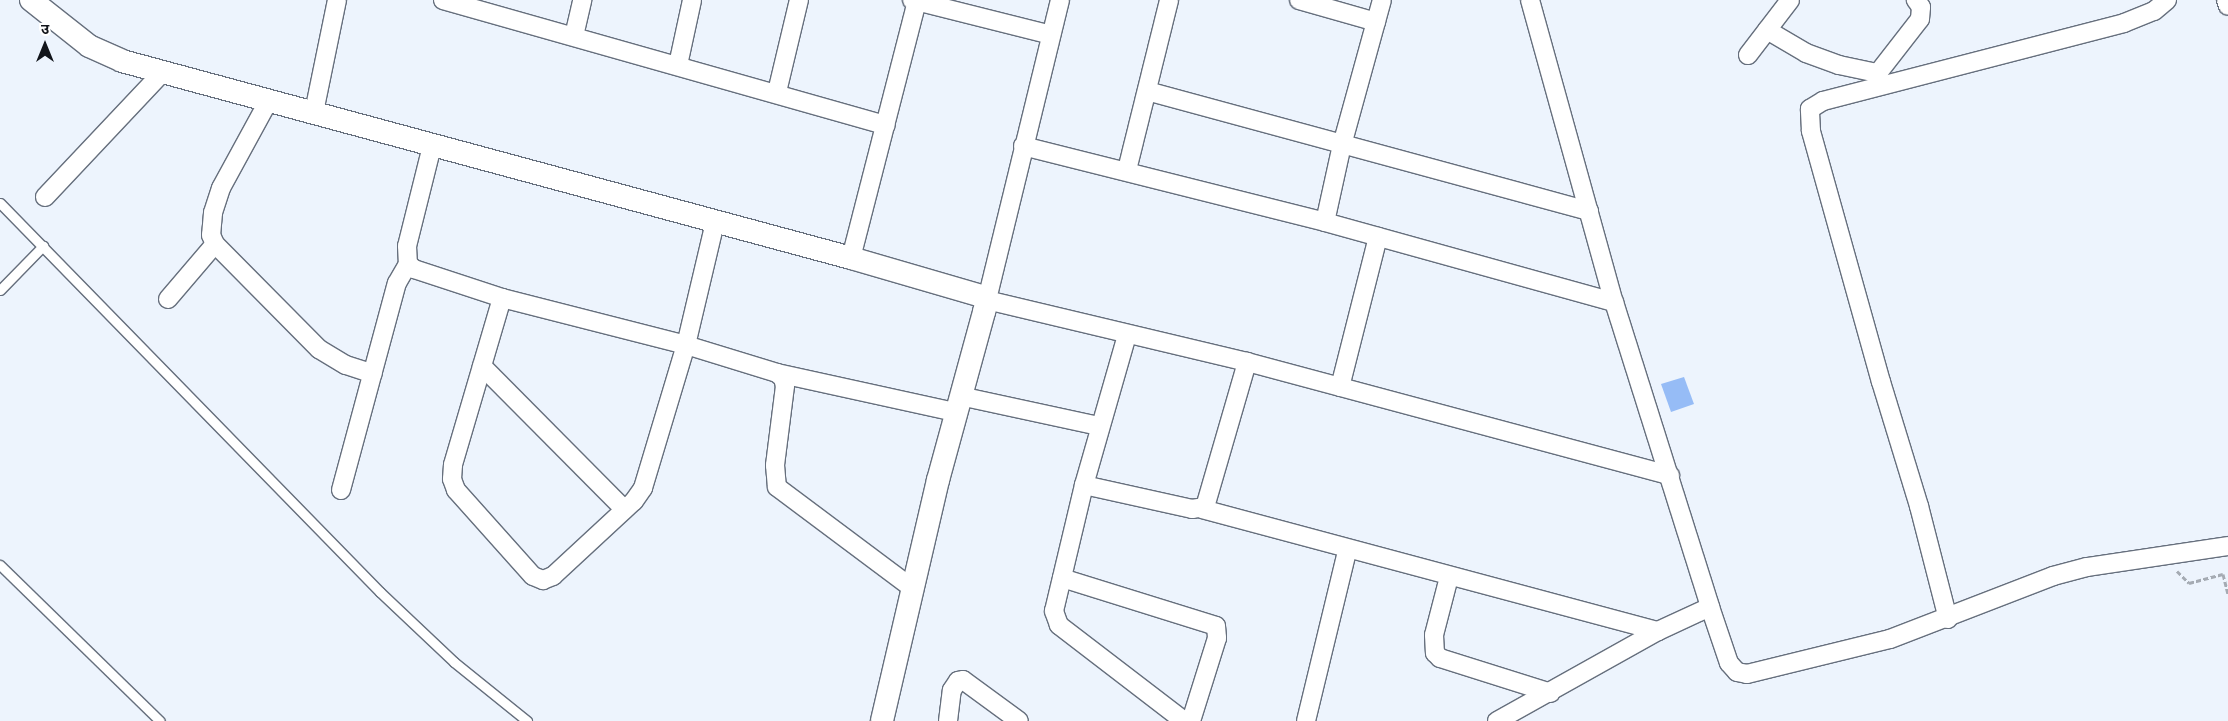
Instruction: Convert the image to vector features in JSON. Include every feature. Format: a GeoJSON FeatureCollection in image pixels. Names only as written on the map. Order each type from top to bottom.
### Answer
{"type":"FeatureCollection","features":[{"type":"Feature","properties":{"kind":"street"},"geometry":{"type":"LineString","coordinates":[[31,0],[89,46],[122,61],[851,258],[977,293],[987,300],[1126,335],[1248,362],[1670,476]]}},
{"type":"Feature","properties":{"kind":"street"},"geometry":{"type":"LineString","coordinates":[[314,112],[337,0]]}},
{"type":"Feature","properties":{"kind":"street"},"geometry":{"type":"LineString","coordinates":[[443,0],[477,5],[574,36],[777,92],[886,125]]}},
{"type":"Feature","properties":{"kind":"street"},"geometry":{"type":"LineString","coordinates":[[574,36],[582,0]]}},
{"type":"Feature","properties":{"kind":"street"},"geometry":{"type":"LineString","coordinates":[[678,65],[692,0]]}},
{"type":"Feature","properties":{"kind":"street"},"geometry":{"type":"LineString","coordinates":[[777,92],[798,0]]}},
{"type":"Feature","properties":{"kind":"street"},"geometry":{"type":"LineString","coordinates":[[882,721],[912,588],[958,404],[987,300],[1060,0]]}},
{"type":"Feature","properties":{"kind":"street"},"geometry":{"type":"LineString","coordinates":[[1127,170],[1169,0]]}},
{"type":"Feature","properties":{"kind":"street"},"geometry":{"type":"LineString","coordinates":[[1299,0],[1376,22]]}},
{"type":"Feature","properties":{"kind":"street"},"geometry":{"type":"LineString","coordinates":[[1325,222],[1342,144],[1382,0]]}},
{"type":"Feature","properties":{"kind":"street"},"geometry":{"type":"LineString","coordinates":[[1530,0],[1614,302],[1710,607],[1729,663],[1737,672],[1747,674],[1890,639],[1948,619],[2053,576],[2087,567],[2228,546]]}},
{"type":"Feature","properties":{"kind":"street"},"geometry":{"type":"LineString","coordinates":[[1748,54],[1790,0]]}},
{"type":"Feature","properties":{"kind":"street"},"geometry":{"type":"LineString","coordinates":[[1767,30],[1806,53],[1839,65],[1878,73],[1920,19],[1921,7],[1916,0]]}},
{"type":"Feature","properties":{"kind":"street"},"geometry":{"type":"LineString","coordinates":[[1948,619],[1919,506],[1881,382],[1814,140],[1810,109],[1823,101],[2124,23],[2154,11],[2167,0]]}},
{"type":"Feature","properties":{"kind":"street"},"geometry":{"type":"LineString","coordinates":[[2226,0],[2228,6]]}},
{"type":"Feature","properties":{"kind":"street"},"geometry":{"type":"LineString","coordinates":[[851,258],[886,125],[915,1],[1051,35]]}},
{"type":"Feature","properties":{"kind":"street"},"geometry":{"type":"LineString","coordinates":[[45,196],[163,72]]}},
{"type":"Feature","properties":{"kind":"street"},"geometry":{"type":"LineString","coordinates":[[1147,91],[1590,211]]}},
{"type":"Feature","properties":{"kind":"street"},"geometry":{"type":"LineString","coordinates":[[269,100],[245,139],[216,201],[210,227],[215,244],[319,349],[346,365],[373,374]]}},
{"type":"Feature","properties":{"kind":"street"},"geometry":{"type":"LineString","coordinates":[[341,490],[397,283],[408,264],[407,246],[432,146]]}},
{"type":"Feature","properties":{"kind":"street"},"geometry":{"type":"LineString","coordinates":[[1023,146],[1127,170],[1325,222],[1614,302]]}},
{"type":"Feature","properties":{"kind":"street"},"geometry":{"type":"LineString","coordinates":[[502,298],[453,465],[452,479],[456,490],[533,576],[543,580],[553,576],[624,509],[643,488],[653,462],[686,345],[715,222]]}},
{"type":"Feature","properties":{"kind":"street"},"geometry":{"type":"LineString","coordinates":[[1340,387],[1378,237]]}},
{"type":"Feature","properties":{"kind":"street"},"geometry":{"type":"LineString","coordinates":[[168,299],[215,244]]}},
{"type":"Feature","properties":{"kind":"street"},"geometry":{"type":"LineString","coordinates":[[408,264],[414,269],[502,298],[686,345],[777,373],[1099,426]]}},
{"type":"Feature","properties":{"kind":"street"},"geometry":{"type":"LineString","coordinates":[[1126,335],[1099,426],[1054,611],[1059,625],[1184,721]]}},
{"type":"Feature","properties":{"kind":"street"},"geometry":{"type":"LineString","coordinates":[[1202,509],[1208,502],[1248,362]]}},
{"type":"Feature","properties":{"kind":"street"},"geometry":{"type":"LineString","coordinates":[[482,366],[624,509]]}},
{"type":"Feature","properties":{"kind":"street"},"geometry":{"type":"LineString","coordinates":[[777,373],[783,378],[785,386],[775,465],[777,487],[912,588]]}},
{"type":"Feature","properties":{"kind":"street"},"geometry":{"type":"LineString","coordinates":[[1084,485],[1202,509],[1347,550],[1658,631]]}},
{"type":"Feature","properties":{"kind":"street"},"geometry":{"type":"LineString","coordinates":[[1306,721],[1347,550]]}},
{"type":"Feature","properties":{"kind":"street"},"geometry":{"type":"LineString","coordinates":[[1449,577],[1434,634],[1434,653],[1440,658],[1551,692]]}},
{"type":"Feature","properties":{"kind":"street"},"geometry":{"type":"LineString","coordinates":[[1062,578],[1216,626],[1217,638],[1190,721]]}},
{"type":"Feature","properties":{"kind":"street"},"geometry":{"type":"LineString","coordinates":[[1497,721],[1658,631],[1710,607]]}},
{"type":"Feature","properties":{"kind":"street"},"geometry":{"type":"LineString","coordinates":[[948,721],[952,690],[958,681],[963,680],[1019,721]]}},
{"type":"Feature","properties":{"kind":"lane"},"geometry":{"type":"LineString","coordinates":[[0,203],[380,592],[454,662],[527,721]]}},
{"type":"Feature","properties":{"kind":"lane"},"geometry":{"type":"LineString","coordinates":[[0,290],[43,246]]}},
{"type":"Feature","properties":{"kind":"lane"},"geometry":{"type":"LineString","coordinates":[[0,565],[160,721]]}},
{"type":"Feature","properties":{"kind":"path"},"geometry":{"type":"LineString","coordinates":[[2206,579],[2223,574],[2228,594]]}},
{"type":"Feature","properties":{"kind":"building"},"geometry":{"type":"Polygon","coordinates":[[[1684,377],[1694,404],[1671,412],[1661,384],[1684,377]]]}}]}
